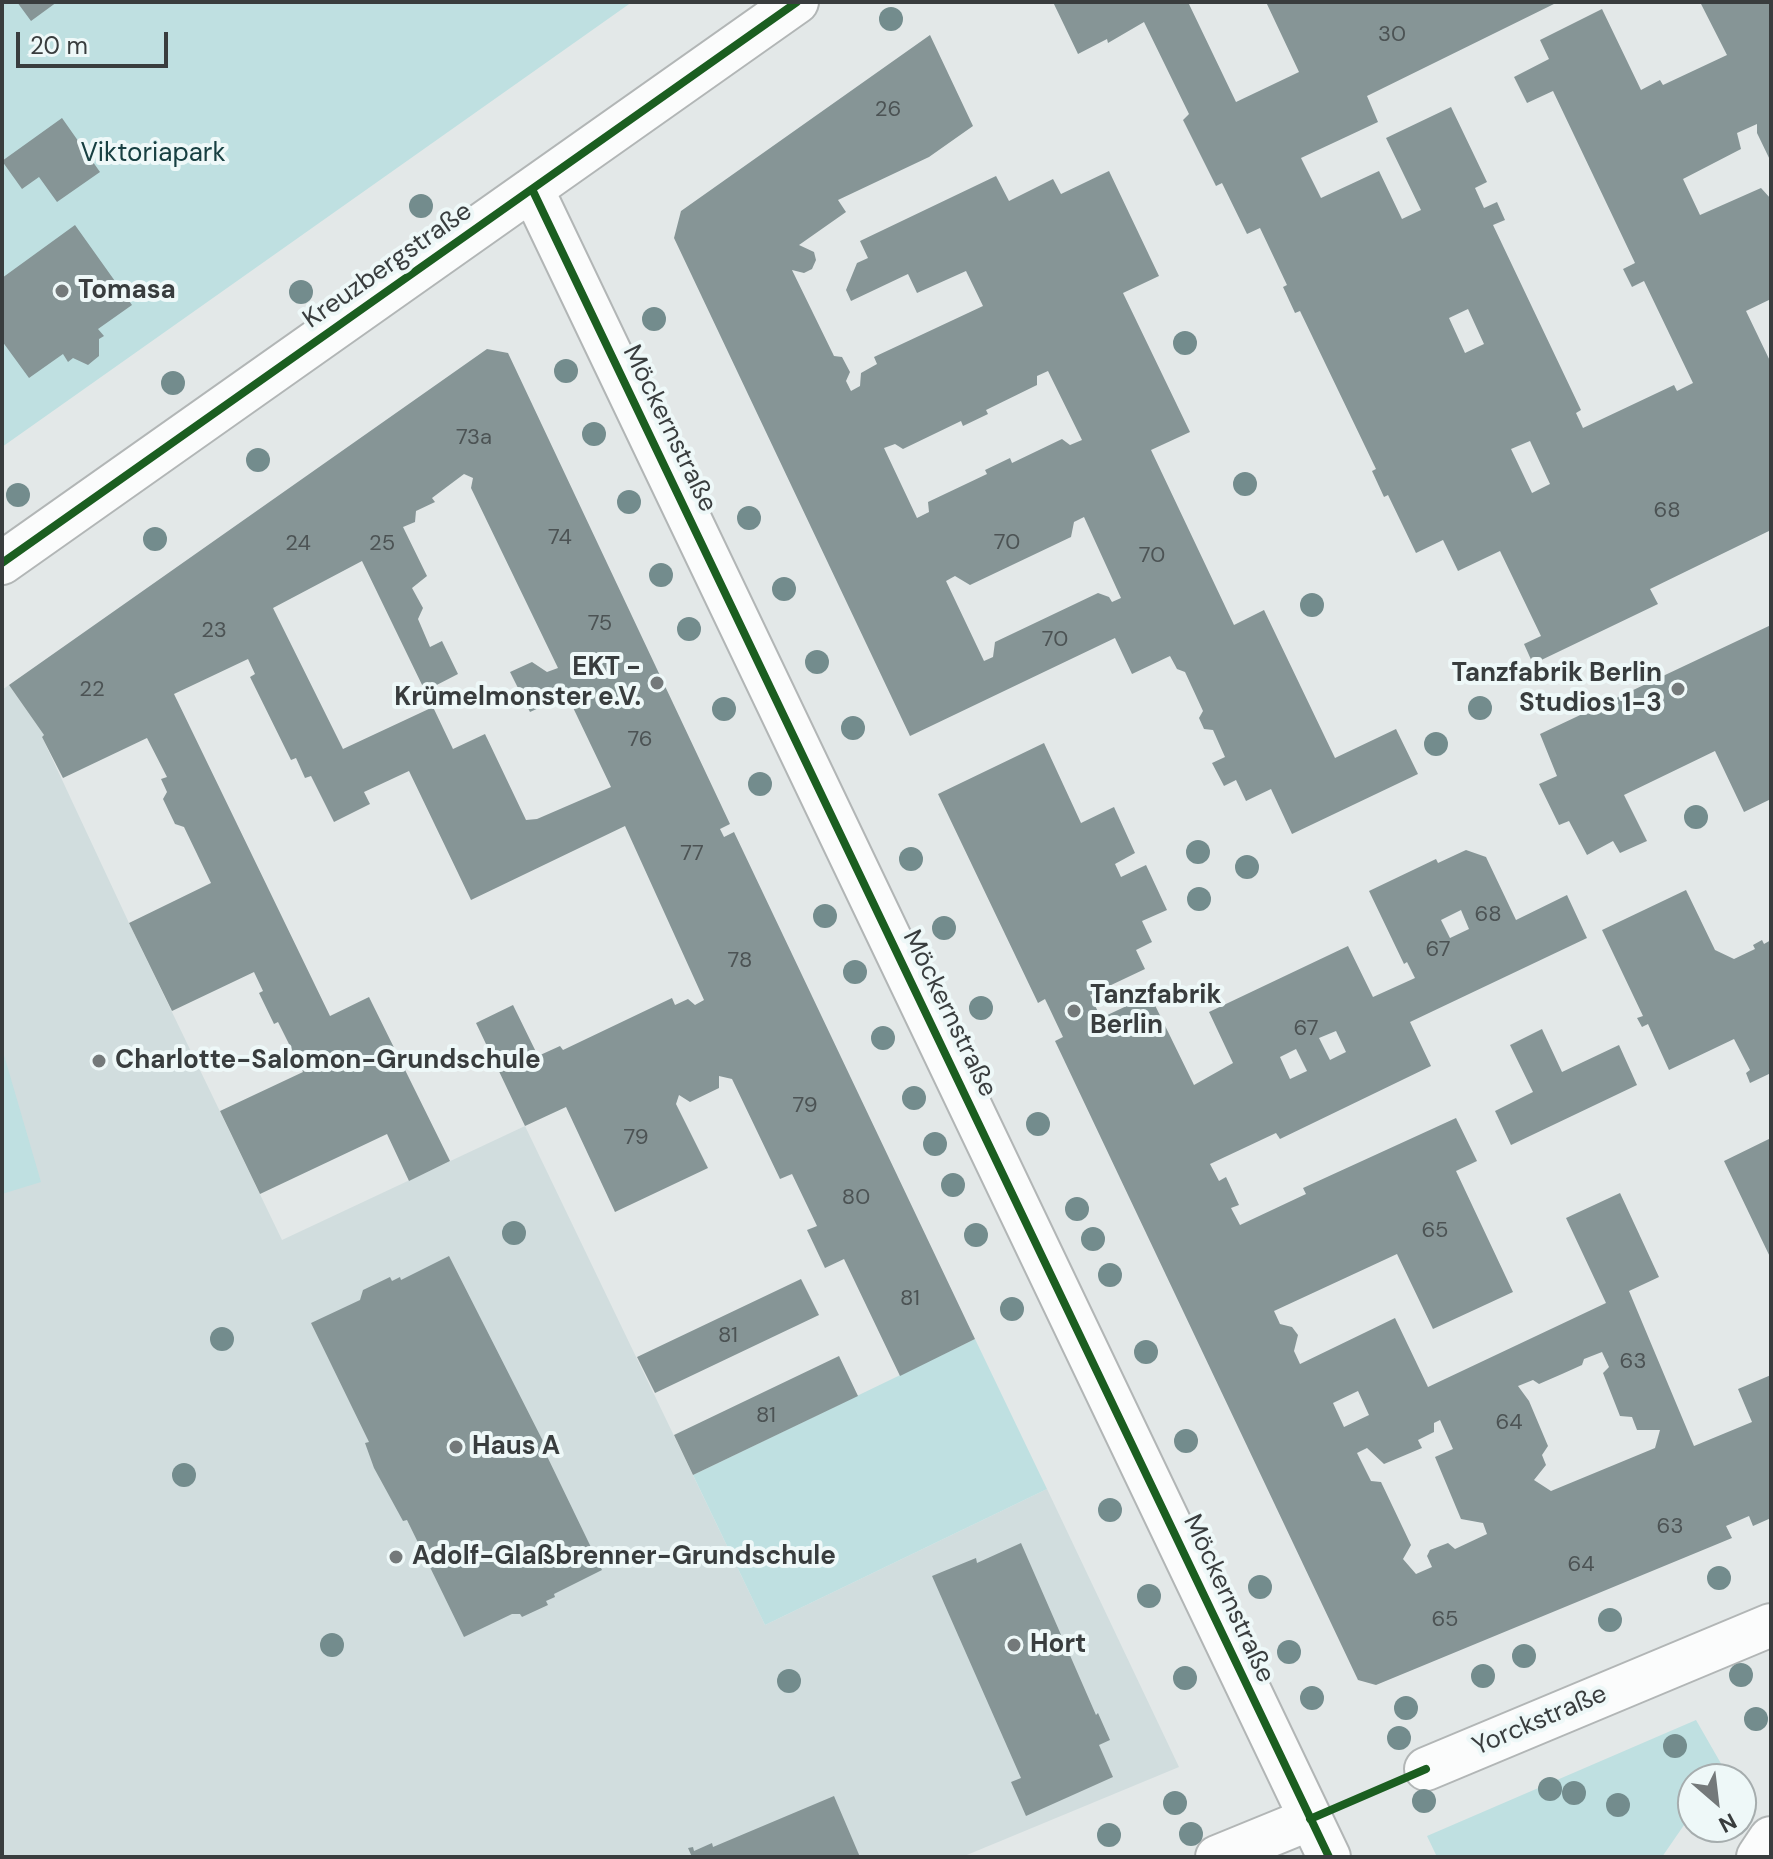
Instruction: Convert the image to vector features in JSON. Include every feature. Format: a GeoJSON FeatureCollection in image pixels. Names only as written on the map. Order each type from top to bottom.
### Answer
{"type":"FeatureCollection","features":[{"type":"Feature","properties":{"kind":"main road"},"geometry":{"type":"LineString","coordinates":[[1759,1857],[1771,1839]]}},
{"type":"Feature","properties":{"kind":"street","name":"Kreuzbergstraße"},"geometry":{"type":"LineString","coordinates":[[2,563],[797,2]]}},
{"type":"Feature","properties":{"kind":"street","name":"Möckernstraße"},"geometry":{"type":"LineString","coordinates":[[532,189],[1329,1857]]}},
{"type":"Feature","properties":{"kind":"street","name":"Yorckstraße"},"geometry":{"type":"LineString","coordinates":[[1426,1769],[1771,1625]]}},
{"type":"Feature","properties":{"kind":"street"},"geometry":{"type":"LineString","coordinates":[[1217,1857],[1310,1819]]}},
{"type":"Feature","properties":{"kind":"shaded area","name":"Adolf-Glaßbrenner-Grundschule"},"geometry":{"type":"Polygon","coordinates":[[[9,685],[44,735],[42,737],[129,923],[282,1240],[525,1126],[765,1625],[1047,1489],[1179,1767],[962,1857],[2,1857],[2,690],[9,685]]]}},
{"type":"Feature","properties":{"kind":"green space","name":"Viktoriapark"},"geometry":{"type":"Polygon","coordinates":[[[2,2],[632,2],[2,447],[2,2]]]}},
{"type":"Feature","properties":{"kind":"green space"},"geometry":{"type":"Polygon","coordinates":[[[2,1048],[41,1182],[2,1194],[2,1048]]]}},
{"type":"Feature","properties":{"kind":"green space"},"geometry":{"type":"Polygon","coordinates":[[[975,1339],[1047,1489],[765,1625],[693,1475],[975,1339]]]}},
{"type":"Feature","properties":{"kind":"green space"},"geometry":{"type":"Polygon","coordinates":[[[1696,1720],[1721,1763],[1677,1763],[1677,1835],[1662,1857],[1437,1857],[1427,1836],[1696,1720]]]}},
{"type":"Feature","properties":{"kind":"building"},"geometry":{"type":"Polygon","coordinates":[[[17,2],[57,2],[31,21],[17,2]]]}},
{"type":"Feature","properties":{"kind":"building"},"geometry":{"type":"Polygon","coordinates":[[[1053,2],[1188,2],[1236,102],[1299,72],[1266,2],[1558,2],[1367,96],[1378,122],[1301,158],[1321,198],[1379,171],[1402,219],[1421,210],[1386,138],[1451,107],[1487,182],[1475,188],[1484,208],[1497,202],[1505,220],[1493,225],[1581,410],[1576,413],[1583,428],[1674,385],[1677,391],[1693,383],[1644,281],[1632,287],[1623,269],[1635,263],[1553,91],[1527,103],[1514,77],[1549,59],[1540,40],[1602,9],[1641,90],[1660,80],[1663,85],[1727,55],[1700,2],[1771,2],[1771,162],[1757,133],[1757,124],[1737,133],[1741,149],[1683,179],[1700,215],[1761,188],[1771,199],[1771,299],[1746,311],[1771,363],[1771,530],[1650,589],[1658,604],[1533,664],[1524,644],[1541,636],[1500,551],[1458,571],[1443,540],[1416,553],[1388,495],[1384,497],[1372,471],[1376,469],[1300,311],[1295,313],[1283,287],[1287,285],[1260,228],[1247,234],[1222,183],[1216,186],[1183,120],[1189,114],[1144,22],[1108,43],[1107,39],[1078,54],[1053,2]],[[1468,309],[1449,318],[1465,353],[1484,344],[1468,309]],[[1530,441],[1511,449],[1532,493],[1550,484],[1530,441]]]}},
{"type":"Feature","properties":{"kind":"building"},"geometry":{"type":"Polygon","coordinates":[[[930,35],[973,126],[929,157],[838,200],[846,212],[799,245],[814,252],[816,260],[812,269],[804,273],[792,270],[834,356],[842,357],[850,372],[846,381],[851,391],[860,386],[861,373],[877,364],[874,357],[983,306],[966,271],[917,293],[908,274],[851,301],[846,290],[857,263],[868,258],[860,241],[996,176],[1009,201],[1053,179],[1061,194],[1109,171],[1159,276],[1123,293],[1190,432],[1151,450],[1234,625],[1264,610],[1335,758],[1396,729],[1418,774],[1292,834],[1271,789],[1246,801],[1236,780],[1224,786],[1212,763],[1225,757],[1213,730],[1204,729],[1199,718],[1203,711],[1185,672],[1177,669],[1170,656],[1132,674],[1115,638],[910,736],[674,238],[681,211],[930,35]],[[1048,371],[1037,376],[1037,385],[986,410],[988,414],[963,426],[961,421],[903,449],[895,444],[884,448],[917,518],[929,512],[928,502],[987,474],[985,470],[1010,458],[1012,463],[1062,439],[1070,445],[1082,440],[1048,371]],[[1084,517],[1074,522],[1071,537],[970,585],[955,576],[946,581],[984,661],[993,657],[995,642],[1098,593],[1109,597],[1112,602],[1121,598],[1084,517]]]}},
{"type":"Feature","properties":{"kind":"building"},"geometry":{"type":"Polygon","coordinates":[[[62,118],[100,172],[57,202],[39,177],[22,189],[2,161],[62,118]]]}},
{"type":"Feature","properties":{"kind":"building","name":"Tomasa"},"geometry":{"type":"Polygon","coordinates":[[[75,225],[132,305],[98,329],[104,336],[99,339],[99,356],[88,365],[73,358],[68,362],[63,354],[29,378],[2,341],[2,278],[75,225]]]}},
{"type":"Feature","properties":{"kind":"building"},"geometry":{"type":"Polygon","coordinates":[[[487,349],[508,353],[730,824],[720,829],[724,837],[734,832],[975,1339],[900,1376],[844,1259],[825,1268],[807,1230],[817,1226],[792,1174],[780,1179],[732,1079],[719,1076],[719,1088],[690,1102],[679,1095],[676,1104],[708,1168],[615,1212],[566,1107],[525,1126],[476,1023],[513,1005],[538,1056],[560,1046],[563,1050],[672,998],[675,1005],[688,999],[695,1005],[704,1000],[625,826],[471,900],[409,771],[364,792],[370,804],[334,822],[311,776],[305,778],[296,758],[291,760],[250,677],[255,674],[248,659],[174,694],[330,1016],[369,997],[450,1161],[409,1181],[387,1134],[260,1194],[220,1111],[303,1072],[278,1022],[274,1024],[259,993],[263,991],[254,972],[172,1011],[129,923],[211,883],[184,827],[175,824],[163,799],[167,792],[161,779],[167,777],[147,738],[63,778],[42,737],[44,735],[9,685],[487,349]],[[464,474],[432,498],[435,502],[416,511],[415,522],[403,527],[427,576],[412,588],[423,608],[418,619],[430,647],[442,641],[458,674],[425,691],[362,561],[273,608],[343,749],[433,707],[453,749],[485,734],[526,820],[537,819],[611,787],[567,695],[530,712],[510,672],[532,662],[547,672],[558,668],[471,488],[473,478],[464,474]]]}},
{"type":"Feature","properties":{"kind":"building"},"geometry":{"type":"Polygon","coordinates":[[[1771,625],[1771,799],[1744,812],[1715,751],[1624,795],[1647,841],[1620,853],[1613,841],[1587,855],[1569,821],[1559,825],[1539,784],[1557,776],[1540,734],[1771,625]]]}},
{"type":"Feature","properties":{"kind":"building"},"geometry":{"type":"Polygon","coordinates":[[[1044,743],[1081,823],[1114,807],[1135,853],[1115,864],[1121,877],[1146,865],[1167,910],[1142,921],[1152,942],[1136,950],[1145,969],[1090,995],[1101,1018],[1150,995],[1194,1085],[1233,1063],[1209,1012],[1348,946],[1373,997],[1415,978],[1407,962],[1404,964],[1369,891],[1436,859],[1438,863],[1466,850],[1486,857],[1516,920],[1567,895],[1587,938],[1410,1022],[1431,1066],[1280,1139],[1276,1133],[1210,1164],[1219,1181],[1226,1177],[1239,1205],[1231,1208],[1240,1225],[1306,1194],[1303,1188],[1456,1118],[1477,1161],[1456,1171],[1513,1292],[1433,1329],[1397,1254],[1274,1311],[1280,1324],[1292,1327],[1298,1335],[1294,1351],[1300,1364],[1395,1318],[1428,1387],[1606,1303],[1566,1218],[1620,1193],[1659,1277],[1629,1291],[1694,1446],[1752,1422],[1738,1389],[1771,1375],[1771,1518],[1753,1526],[1749,1516],[1726,1526],[1732,1538],[1376,1685],[1358,1680],[1055,1041],[1063,1037],[1045,999],[1038,1003],[938,794],[1044,743]],[[1461,910],[1441,920],[1450,938],[1469,929],[1461,910]],[[1336,1031],[1319,1038],[1330,1060],[1346,1052],[1336,1031]],[[1296,1049],[1280,1057],[1290,1079],[1307,1071],[1296,1049]],[[1602,1352],[1584,1359],[1582,1365],[1539,1384],[1533,1380],[1518,1386],[1529,1401],[1548,1446],[1542,1455],[1546,1465],[1534,1480],[1551,1491],[1655,1448],[1660,1430],[1637,1430],[1632,1417],[1620,1416],[1603,1373],[1609,1367],[1602,1352]],[[1358,1391],[1333,1403],[1344,1427],[1369,1415],[1358,1391]],[[1440,1420],[1434,1423],[1434,1432],[1418,1440],[1422,1448],[1384,1464],[1367,1448],[1357,1453],[1371,1481],[1381,1482],[1411,1545],[1403,1559],[1416,1574],[1432,1567],[1427,1556],[1430,1550],[1448,1543],[1455,1549],[1487,1534],[1483,1523],[1461,1519],[1435,1457],[1453,1449],[1440,1420]]]}},
{"type":"Feature","properties":{"kind":"building"},"geometry":{"type":"Polygon","coordinates":[[[1686,890],[1715,950],[1734,959],[1755,949],[1753,945],[1762,940],[1764,944],[1771,940],[1771,1073],[1750,1083],[1746,1073],[1750,1070],[1734,1039],[1669,1070],[1648,1024],[1642,1027],[1637,1018],[1643,1016],[1602,930],[1686,890]]]}},
{"type":"Feature","properties":{"kind":"building"},"geometry":{"type":"Polygon","coordinates":[[[1542,1029],[1562,1072],[1619,1045],[1637,1085],[1511,1145],[1495,1111],[1533,1092],[1510,1045],[1542,1029]]]}},
{"type":"Feature","properties":{"kind":"building"},"geometry":{"type":"Polygon","coordinates":[[[1771,1138],[1771,1259],[1724,1161],[1771,1138]]]}},
{"type":"Feature","properties":{"kind":"building","name":"Haus A"},"geometry":{"type":"Polygon","coordinates":[[[449,1256],[548,1451],[545,1452],[602,1570],[554,1594],[555,1597],[546,1601],[548,1605],[522,1617],[512,1614],[464,1637],[407,1520],[403,1521],[374,1468],[365,1443],[369,1442],[311,1323],[360,1300],[363,1290],[390,1277],[392,1281],[400,1277],[401,1280],[449,1256]]]}},
{"type":"Feature","properties":{"kind":"building"},"geometry":{"type":"Polygon","coordinates":[[[801,1279],[819,1315],[655,1393],[637,1357],[801,1279]]]}},
{"type":"Feature","properties":{"kind":"building"},"geometry":{"type":"Polygon","coordinates":[[[839,1356],[858,1396],[693,1475],[674,1435],[839,1356]]]}},
{"type":"Feature","properties":{"kind":"building","name":"Hort"},"geometry":{"type":"Polygon","coordinates":[[[1021,1543],[1096,1715],[1098,1713],[1110,1740],[1099,1745],[1113,1777],[1026,1816],[1011,1782],[1021,1778],[932,1576],[976,1558],[977,1563],[1021,1543]]]}},
{"type":"Feature","properties":{"kind":"building"},"geometry":{"type":"Polygon","coordinates":[[[834,1796],[860,1857],[692,1857],[688,1848],[693,1847],[694,1851],[712,1843],[713,1847],[834,1796]]]}},
{"type":"Feature","properties":{"kind":"cycle path"},"geometry":{"type":"LineString","coordinates":[[2,563],[797,2]]}},
{"type":"Feature","properties":{"kind":"cycle path"},"geometry":{"type":"LineString","coordinates":[[532,189],[1329,1857]]}},
{"type":"Feature","properties":{"kind":"cycle path"},"geometry":{"type":"LineString","coordinates":[[1310,1819],[1426,1769]]}},
{"type":"Feature","properties":{"kind":"place","name":"Tomasa"},"geometry":{"type":"Point","coordinates":[62,291]}},
{"type":"Feature","properties":{"kind":"place","name":"EKT - Krümelmonster e.V."},"geometry":{"type":"Point","coordinates":[657,683]}},
{"type":"Feature","properties":{"kind":"place","name":"Tanzfabrik Berlin Studios 1-3"},"geometry":{"type":"Point","coordinates":[1678,689]}},
{"type":"Feature","properties":{"kind":"place","name":"Tanzfabrik Berlin"},"geometry":{"type":"Point","coordinates":[1074,1011]}},
{"type":"Feature","properties":{"kind":"place","name":"Charlotte-Salomon-Grundschule"},"geometry":{"type":"Point","coordinates":[99,1061]}},
{"type":"Feature","properties":{"kind":"place","name":"Haus A"},"geometry":{"type":"Point","coordinates":[456,1447]}},
{"type":"Feature","properties":{"kind":"place","name":"Adolf-Glaßbrenner-Grundschule"},"geometry":{"type":"Point","coordinates":[396,1557]}},
{"type":"Feature","properties":{"kind":"place","name":"Hort"},"geometry":{"type":"Point","coordinates":[1014,1645]}}]}
